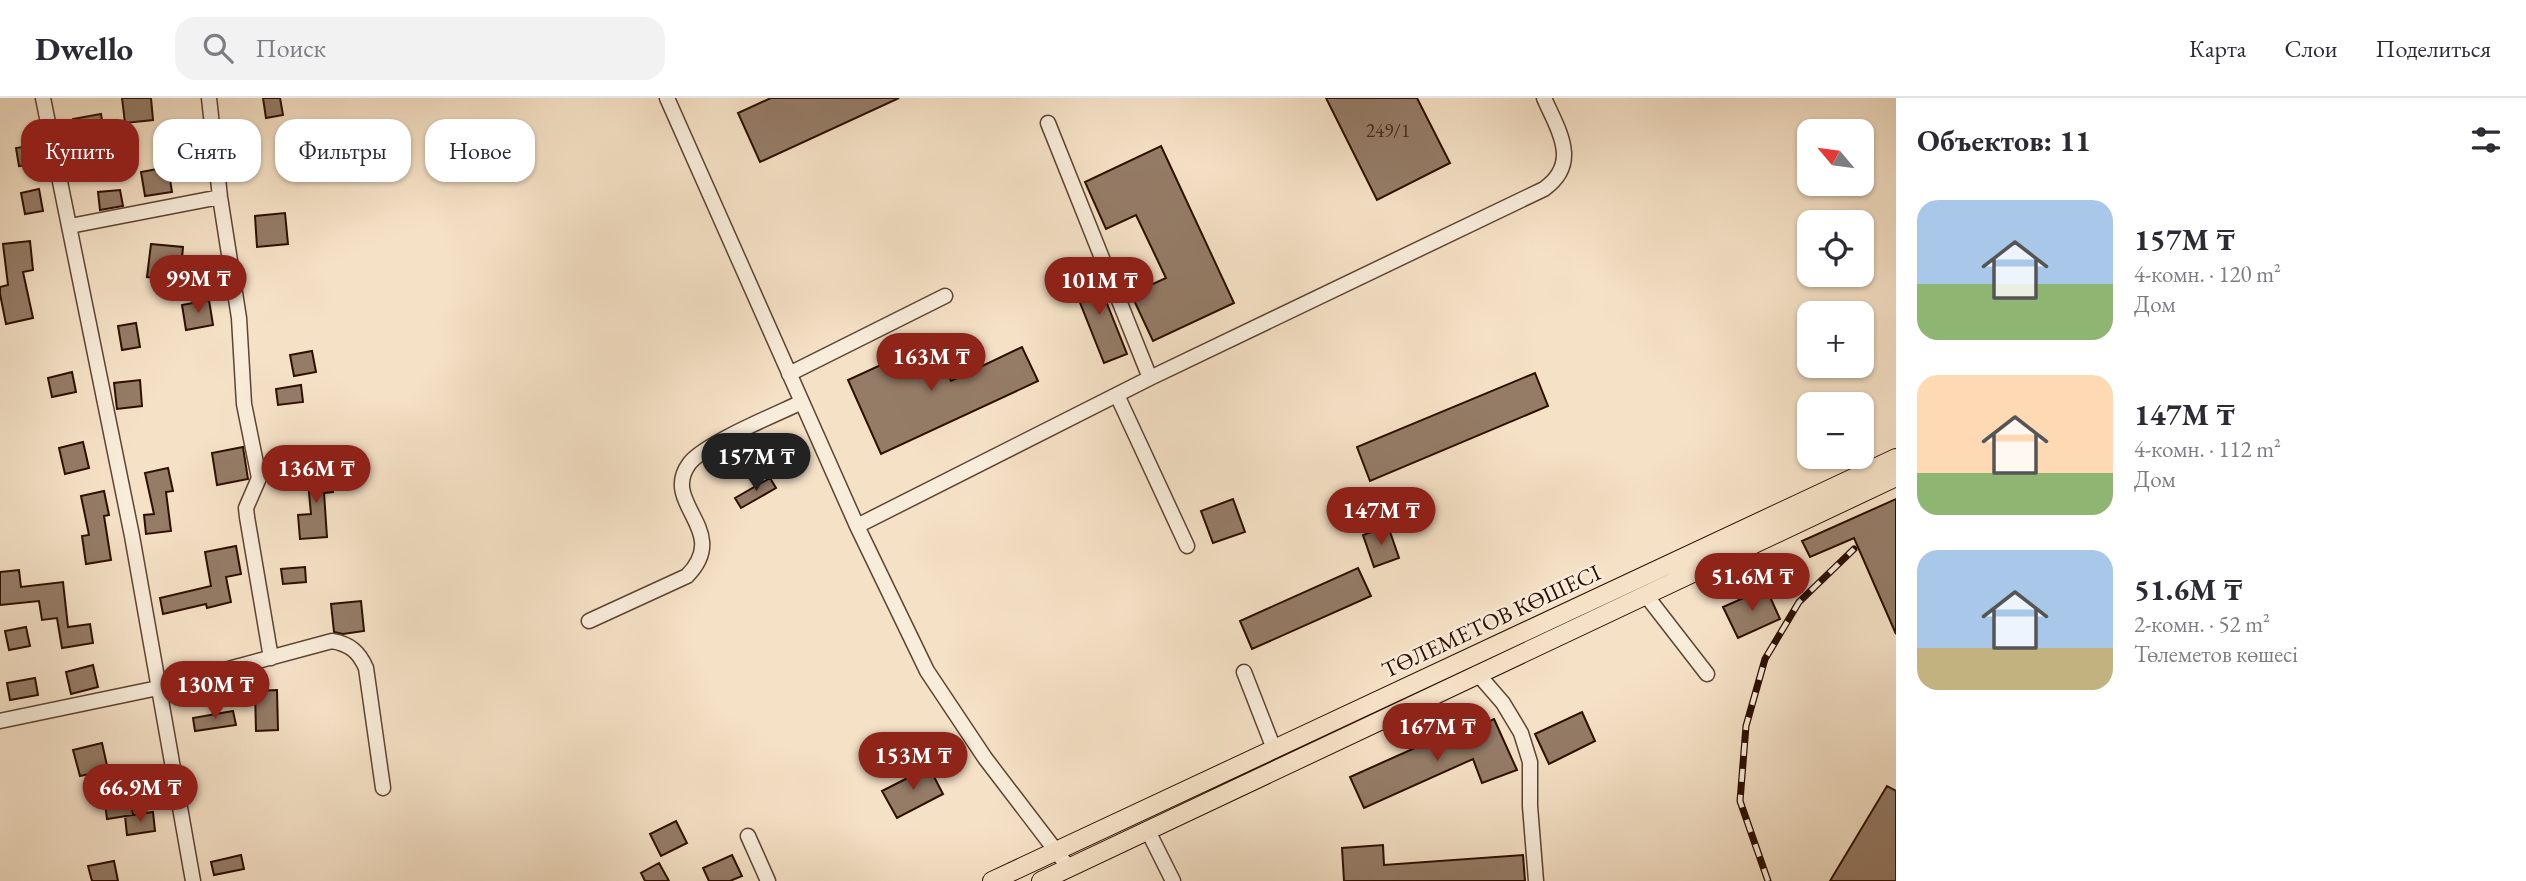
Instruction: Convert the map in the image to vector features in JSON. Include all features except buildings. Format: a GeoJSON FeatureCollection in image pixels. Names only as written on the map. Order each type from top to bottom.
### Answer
{"type":"FeatureCollection","features":[{"type":"Feature","properties":{"kind":"main road","name":"ТӨЛЕМЕТОВ КӨШЕСІ"},"geometry":{"type":"LineString","coordinates":[[992,881],[1896,458]]}},
{"type":"Feature","properties":{"kind":"main road","name":"ТӨЛЕМЕТОВ КӨШЕСІ"},"geometry":{"type":"LineString","coordinates":[[1041,881],[1896,477]]}},
{"type":"Feature","properties":{"kind":"street"},"geometry":{"type":"LineString","coordinates":[[43,98],[132,536],[193,881]]}},
{"type":"Feature","properties":{"kind":"street"},"geometry":{"type":"LineString","coordinates":[[209,98],[220,197],[239,318],[244,404],[259,478],[249,499],[247,517],[271,658]]}},
{"type":"Feature","properties":{"kind":"street"},"geometry":{"type":"LineString","coordinates":[[667,98],[857,526],[927,671],[985,758],[1069,868]]}},
{"type":"Feature","properties":{"kind":"street"},"geometry":{"type":"LineString","coordinates":[[857,526],[1150,378],[1553,182],[1564,161],[1565,150],[1544,98]]}},
{"type":"Feature","properties":{"kind":"street"},"geometry":{"type":"LineString","coordinates":[[1048,124],[1150,378]]}},
{"type":"Feature","properties":{"kind":"street"},"geometry":{"type":"LineString","coordinates":[[70,226],[220,197]]}},
{"type":"Feature","properties":{"kind":"street"},"geometry":{"type":"LineString","coordinates":[[789,374],[945,296]]}},
{"type":"Feature","properties":{"kind":"street"},"geometry":{"type":"LineString","coordinates":[[1117,395],[1187,546]]}},
{"type":"Feature","properties":{"kind":"street"},"geometry":{"type":"LineString","coordinates":[[589,621],[687,576],[696,567],[702,552],[702,534],[683,495],[682,476],[690,462],[705,449],[802,402]]}},
{"type":"Feature","properties":{"kind":"street"},"geometry":{"type":"LineString","coordinates":[[1645,594],[1707,674]]}},
{"type":"Feature","properties":{"kind":"street"},"geometry":{"type":"LineString","coordinates":[[0,721],[159,688],[332,641],[344,643],[361,657],[366,668],[383,788]]}},
{"type":"Feature","properties":{"kind":"street"},"geometry":{"type":"LineString","coordinates":[[1244,672],[1274,749]]}},
{"type":"Feature","properties":{"kind":"street"},"geometry":{"type":"LineString","coordinates":[[1478,673],[1503,703],[1521,733],[1530,762],[1530,806],[1536,881]]}},
{"type":"Feature","properties":{"kind":"street"},"geometry":{"type":"LineString","coordinates":[[1148,831],[1173,881]]}},
{"type":"Feature","properties":{"kind":"street"},"geometry":{"type":"LineString","coordinates":[[748,836],[768,881]]}},
{"type":"Feature","properties":{"kind":"railway"},"geometry":{"type":"LineString","coordinates":[[1768,881],[1740,801],[1746,726],[1765,659],[1799,602],[1854,549]]}}]}
